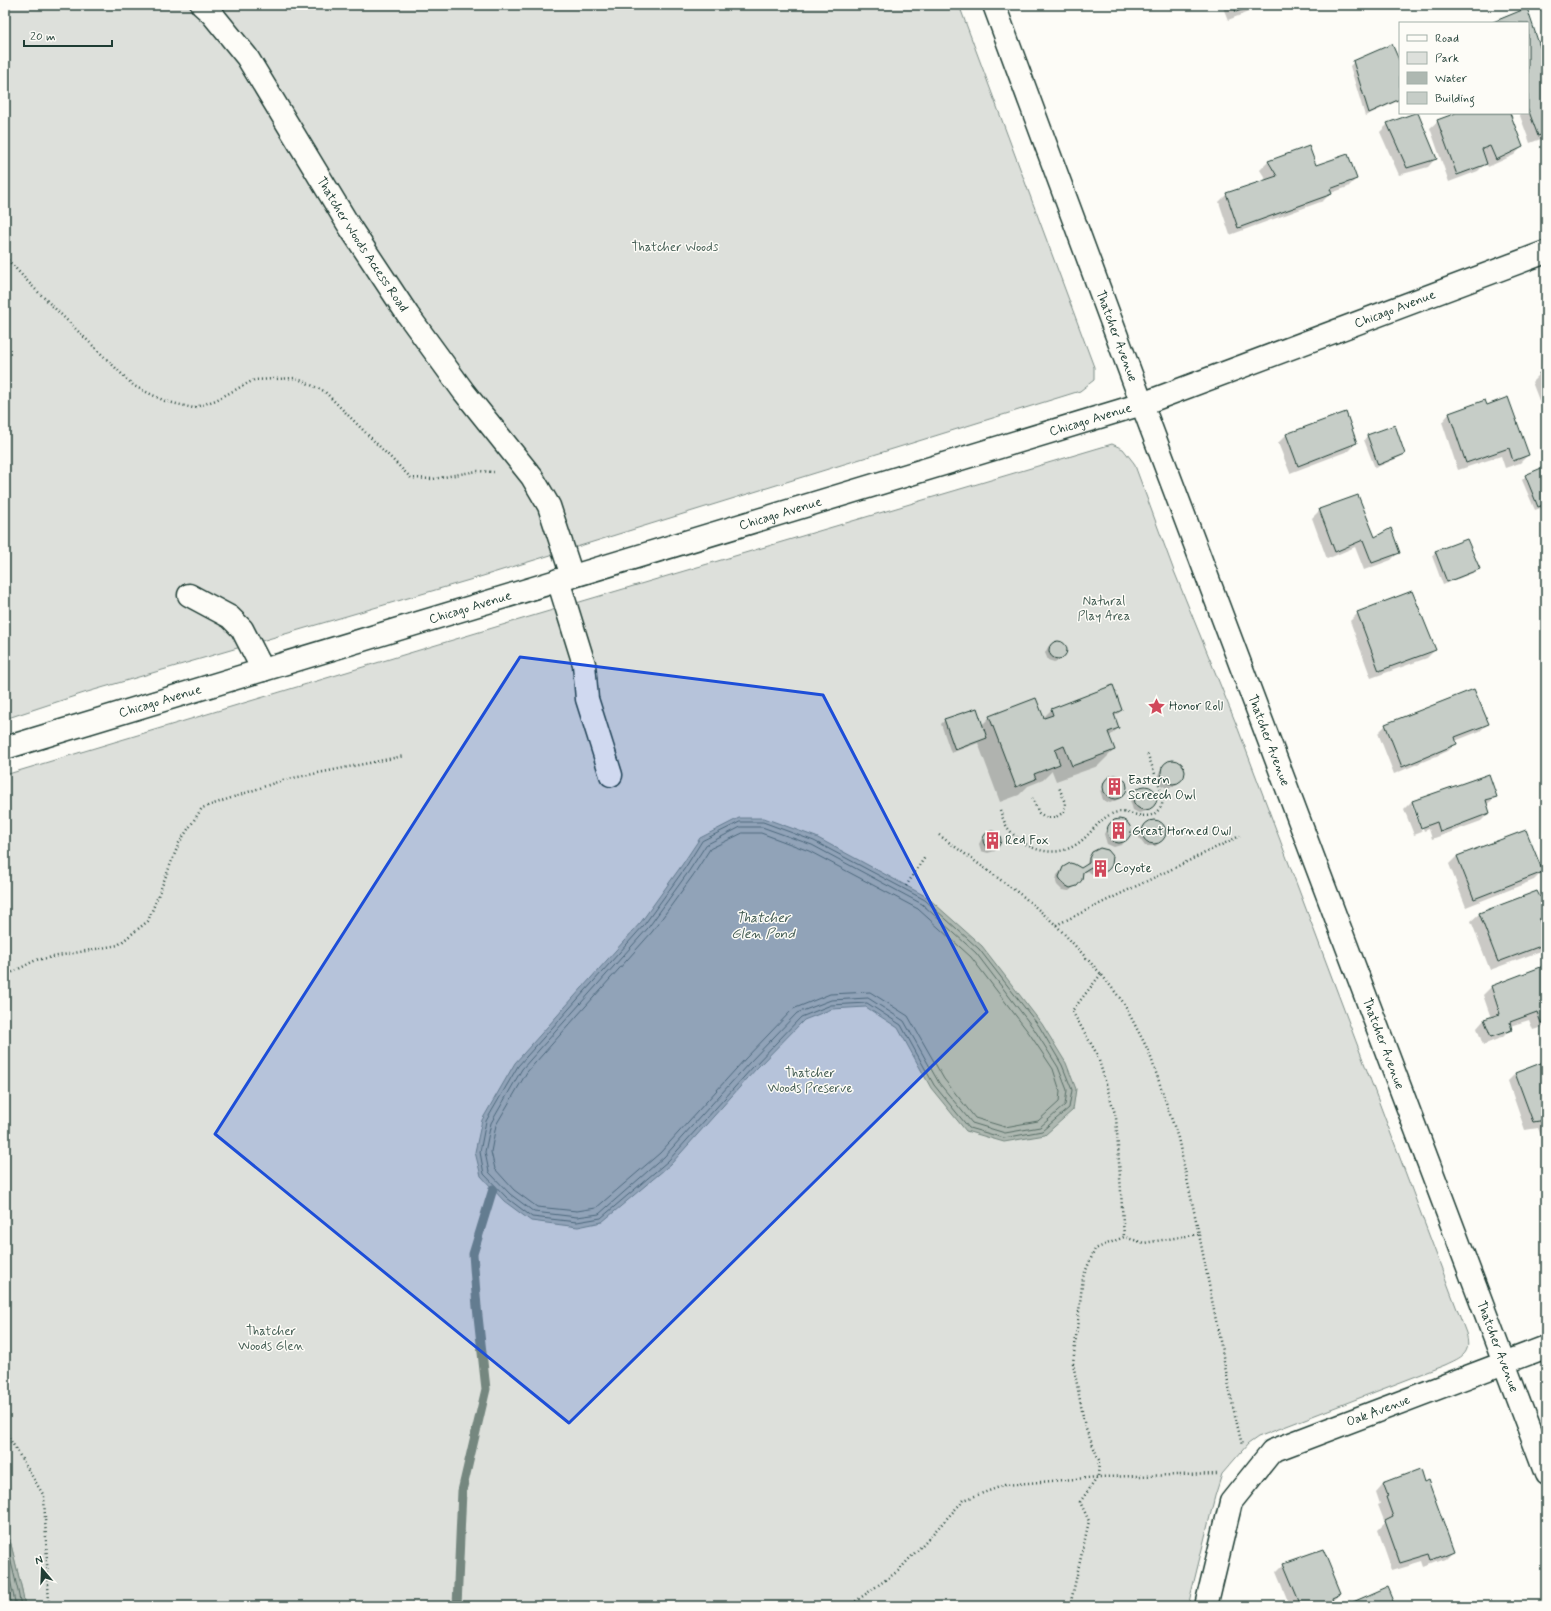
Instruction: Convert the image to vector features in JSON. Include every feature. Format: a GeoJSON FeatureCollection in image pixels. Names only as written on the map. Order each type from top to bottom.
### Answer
{"type":"FeatureCollection","features":[{"type":"Feature","properties":{"kind":"street","name":"Thatcher Woods Access Road"},"geometry":{"type":"LineString","coordinates":[[202,5],[212,14],[247,57],[351,229],[408,315],[464,392],[532,477],[549,506],[584,664],[587,699],[611,775]]}},
{"type":"Feature","properties":{"kind":"street","name":"Thatcher Avenue"},"geometry":{"type":"LineString","coordinates":[[994,5],[1142,404],[1546,1474]]}},
{"type":"Feature","properties":{"kind":"street","name":"Chicago Avenue"},"geometry":{"type":"LineString","coordinates":[[5,748],[1142,404],[1546,252]]}},
{"type":"Feature","properties":{"kind":"street"},"geometry":{"type":"LineString","coordinates":[[189,595],[230,617],[242,629],[262,670]]}},
{"type":"Feature","properties":{"kind":"street","name":"Oak Avenue"},"geometry":{"type":"LineString","coordinates":[[1206,1606],[1231,1502],[1272,1451],[1546,1347]]}},
{"type":"Feature","properties":{"kind":"path"},"geometry":{"type":"LineString","coordinates":[[5,257],[32,286],[134,386],[166,401],[193,408],[216,400],[254,380],[296,378],[324,391],[411,478],[433,480],[477,470],[500,472]]}},
{"type":"Feature","properties":{"kind":"path"},"geometry":{"type":"LineString","coordinates":[[1000,810],[1007,827],[1024,844],[1042,851],[1058,852],[1076,845],[1090,834],[1105,818],[1115,813],[1124,812],[1142,816],[1154,814],[1162,805],[1162,795],[1147,753]]}},
{"type":"Feature","properties":{"kind":"path"},"geometry":{"type":"LineString","coordinates":[[5,976],[36,960],[118,945],[148,921],[179,843],[202,808],[283,780],[404,756]]}},
{"type":"Feature","properties":{"kind":"path"},"geometry":{"type":"LineString","coordinates":[[1032,798],[1039,813],[1047,818],[1056,817],[1064,812],[1065,804],[1059,787]]}},
{"type":"Feature","properties":{"kind":"path"},"geometry":{"type":"LineString","coordinates":[[939,834],[1024,897],[1056,925],[1101,974],[1123,1002],[1149,1052],[1178,1138],[1199,1234],[1233,1408],[1243,1450]]}},
{"type":"Feature","properties":{"kind":"path"},"geometry":{"type":"LineString","coordinates":[[1056,925],[1240,836]]}},
{"type":"Feature","properties":{"kind":"path"},"geometry":{"type":"LineString","coordinates":[[906,886],[925,857]]}},
{"type":"Feature","properties":{"kind":"path"},"geometry":{"type":"LineString","coordinates":[[1101,974],[1072,1011],[1097,1054],[1116,1117],[1124,1237]]}},
{"type":"Feature","properties":{"kind":"path"},"geometry":{"type":"LineString","coordinates":[[1070,1606],[1088,1521],[1080,1502],[1098,1476],[1099,1460],[1085,1427],[1073,1363],[1083,1277],[1094,1249],[1124,1237],[1144,1243],[1199,1234]]}},
{"type":"Feature","properties":{"kind":"path"},"geometry":{"type":"LineString","coordinates":[[5,1431],[44,1496],[48,1606]]}},
{"type":"Feature","properties":{"kind":"path"},"geometry":{"type":"LineString","coordinates":[[849,1606],[898,1571],[964,1500],[1005,1485],[1098,1476],[1222,1474],[1256,1471]]}},
{"type":"Feature","properties":{"kind":"highlighted area"},"geometry":{"type":"Polygon","coordinates":[[[520,657],[823,695],[987,1012],[569,1423],[215,1134],[520,657]]]}},
{"type":"Feature","properties":{"kind":"green space","name":"Thatcher Woods"},"geometry":{"type":"Polygon","coordinates":[[[5,5],[959,5],[1094,367],[1094,380],[1080,391],[483,576],[84,693],[5,719],[5,5]]]}},
{"type":"Feature","properties":{"kind":"green space","name":"Thatcher Woods Glen"},"geometry":{"type":"Polygon","coordinates":[[[1112,444],[1123,449],[1134,463],[1174,571],[1237,726],[1466,1333],[1468,1346],[1464,1354],[1445,1365],[1258,1437],[1248,1444],[1222,1474],[1215,1496],[1188,1606],[25,1606],[5,1520],[5,775],[519,620],[1112,444]]]}},
{"type":"Feature","properties":{"kind":"water","name":"Thatcher Glen Pond"},"geometry":{"type":"Polygon","coordinates":[[[739,818],[764,818],[816,837],[927,897],[982,946],[1042,1024],[1066,1063],[1076,1089],[1073,1110],[1045,1135],[1004,1142],[966,1131],[931,1088],[898,1028],[866,1007],[832,1009],[804,1020],[756,1069],[671,1164],[602,1222],[578,1227],[531,1221],[504,1201],[481,1176],[475,1152],[482,1120],[515,1063],[641,922],[700,838],[739,818]]]}},
{"type":"Feature","properties":{"kind":"water"},"geometry":{"type":"Polygon","coordinates":[[[5,1520],[22,1590],[25,1606],[5,1606],[5,1520]]]}},
{"type":"Feature","properties":{"kind":"building"},"geometry":{"type":"Polygon","coordinates":[[[1233,5],[1256,5],[1236,12],[1233,5]]]}},
{"type":"Feature","properties":{"kind":"building"},"geometry":{"type":"Polygon","coordinates":[[[1527,8],[1541,50],[1546,49],[1546,133],[1538,136],[1529,112],[1529,22],[1493,22],[1527,8]]]}},
{"type":"Feature","properties":{"kind":"building"},"geometry":{"type":"Polygon","coordinates":[[[1392,44],[1399,60],[1399,99],[1369,113],[1353,61],[1392,44]]]}},
{"type":"Feature","properties":{"kind":"building"},"geometry":{"type":"Polygon","coordinates":[[[1412,114],[1418,114],[1437,159],[1407,168],[1387,123],[1412,114]]]}},
{"type":"Feature","properties":{"kind":"building"},"geometry":{"type":"Polygon","coordinates":[[[1453,114],[1510,114],[1523,147],[1496,160],[1490,146],[1482,149],[1487,164],[1457,175],[1437,120],[1453,114]]]}},
{"type":"Feature","properties":{"kind":"building"},"geometry":{"type":"Polygon","coordinates":[[[1309,146],[1316,165],[1348,154],[1357,179],[1330,189],[1332,194],[1238,228],[1226,193],[1277,176],[1268,161],[1309,146]]]}},
{"type":"Feature","properties":{"kind":"building"},"geometry":{"type":"Polygon","coordinates":[[[1546,370],[1546,391],[1539,373],[1546,370]]]}},
{"type":"Feature","properties":{"kind":"building"},"geometry":{"type":"Polygon","coordinates":[[[1508,397],[1529,455],[1513,461],[1509,448],[1466,463],[1449,413],[1485,400],[1487,405],[1508,397]]]}},
{"type":"Feature","properties":{"kind":"building"},"geometry":{"type":"Polygon","coordinates":[[[1346,412],[1357,443],[1298,466],[1286,434],[1346,412]]]}},
{"type":"Feature","properties":{"kind":"building"},"geometry":{"type":"Polygon","coordinates":[[[1395,425],[1405,454],[1378,465],[1367,435],[1395,425]]]}},
{"type":"Feature","properties":{"kind":"building"},"geometry":{"type":"Polygon","coordinates":[[[1546,466],[1546,504],[1538,507],[1525,475],[1546,466]]]}},
{"type":"Feature","properties":{"kind":"building"},"geometry":{"type":"Polygon","coordinates":[[[1358,495],[1375,537],[1391,528],[1400,553],[1372,563],[1363,540],[1335,552],[1319,509],[1358,495]]]}},
{"type":"Feature","properties":{"kind":"building"},"geometry":{"type":"Polygon","coordinates":[[[1467,539],[1480,569],[1447,582],[1435,551],[1467,539]]]}},
{"type":"Feature","properties":{"kind":"building"},"geometry":{"type":"Polygon","coordinates":[[[1412,591],[1436,650],[1379,671],[1357,612],[1412,591]]]}},
{"type":"Feature","properties":{"kind":"building"},"geometry":{"type":"Polygon","coordinates":[[[1054,641],[1062,641],[1067,646],[1065,657],[1062,659],[1054,659],[1049,654],[1049,646],[1054,641]]]}},
{"type":"Feature","properties":{"kind":"building"},"geometry":{"type":"Polygon","coordinates":[[[1113,685],[1122,710],[1114,714],[1119,728],[1108,732],[1115,750],[1072,766],[1064,746],[1055,750],[1060,764],[1034,774],[1036,779],[1016,787],[989,716],[1036,698],[1044,718],[1053,715],[1051,709],[1113,685]]]}},
{"type":"Feature","properties":{"kind":"building"},"geometry":{"type":"Polygon","coordinates":[[[1474,689],[1489,724],[1455,737],[1457,744],[1402,767],[1385,724],[1474,689]]]}},
{"type":"Feature","properties":{"kind":"building"},"geometry":{"type":"Polygon","coordinates":[[[977,708],[987,738],[955,750],[944,719],[977,708]]]}},
{"type":"Feature","properties":{"kind":"building"},"geometry":{"type":"Polygon","coordinates":[[[1173,760],[1178,761],[1184,767],[1184,777],[1178,783],[1173,784],[1168,783],[1162,777],[1161,772],[1162,767],[1168,761],[1173,760]]]}},
{"type":"Feature","properties":{"kind":"building"},"geometry":{"type":"Polygon","coordinates":[[[1489,774],[1497,797],[1486,800],[1490,813],[1440,832],[1437,822],[1421,828],[1412,801],[1489,774]]]}},
{"type":"Feature","properties":{"kind":"building","name":"Eastern Screech Owl"},"geometry":{"type":"Polygon","coordinates":[[[1115,775],[1120,776],[1126,782],[1126,792],[1120,798],[1115,799],[1110,798],[1104,792],[1103,787],[1104,782],[1110,776],[1115,775]]]}},
{"type":"Feature","properties":{"kind":"building"},"geometry":{"type":"Polygon","coordinates":[[[1145,786],[1150,787],[1156,793],[1156,803],[1150,809],[1145,810],[1140,809],[1134,803],[1133,798],[1134,793],[1140,787],[1145,786]]]}},
{"type":"Feature","properties":{"kind":"building","name":"Great Horned Owl"},"geometry":{"type":"Polygon","coordinates":[[[1119,819],[1124,820],[1130,826],[1130,836],[1124,842],[1119,843],[1114,842],[1108,836],[1107,831],[1108,826],[1114,820],[1119,819]]]}},
{"type":"Feature","properties":{"kind":"building"},"geometry":{"type":"Polygon","coordinates":[[[1154,820],[1159,821],[1165,827],[1165,837],[1159,843],[1154,844],[1149,843],[1143,837],[1142,832],[1143,827],[1149,821],[1154,820]]]}},
{"type":"Feature","properties":{"kind":"building"},"geometry":{"type":"Polygon","coordinates":[[[1526,830],[1543,872],[1474,899],[1457,856],[1526,830]]]}},
{"type":"Feature","properties":{"kind":"building","name":"Red Fox"},"geometry":{"type":"Polygon","coordinates":[[[988,831],[996,831],[1001,836],[999,847],[996,849],[988,849],[983,844],[983,836],[988,831]]]}},
{"type":"Feature","properties":{"kind":"building","name":"Coyote"},"geometry":{"type":"Polygon","coordinates":[[[1100,848],[1108,850],[1113,856],[1112,865],[1107,871],[1100,872],[1091,867],[1083,872],[1082,880],[1077,886],[1070,888],[1063,884],[1059,877],[1063,867],[1070,863],[1081,868],[1089,863],[1089,858],[1092,852],[1100,848]]]}},
{"type":"Feature","properties":{"kind":"building"},"geometry":{"type":"Polygon","coordinates":[[[1537,891],[1540,897],[1546,895],[1546,917],[1539,919],[1546,944],[1498,962],[1479,913],[1537,891]]]}},
{"type":"Feature","properties":{"kind":"building"},"geometry":{"type":"Polygon","coordinates":[[[1546,965],[1546,1021],[1541,1023],[1537,1012],[1510,1022],[1512,1030],[1491,1037],[1484,1019],[1500,1014],[1491,986],[1546,965]]]}},
{"type":"Feature","properties":{"kind":"building"},"geometry":{"type":"Polygon","coordinates":[[[1546,1061],[1546,1120],[1533,1122],[1515,1073],[1546,1061]]]}},
{"type":"Feature","properties":{"kind":"building"},"geometry":{"type":"Polygon","coordinates":[[[1420,1469],[1424,1482],[1428,1480],[1454,1551],[1432,1560],[1430,1554],[1400,1563],[1385,1521],[1393,1517],[1383,1483],[1420,1469]]]}},
{"type":"Feature","properties":{"kind":"building"},"geometry":{"type":"Polygon","coordinates":[[[1323,1549],[1341,1593],[1332,1597],[1334,1606],[1301,1606],[1283,1563],[1323,1549]]]}},
{"type":"Feature","properties":{"kind":"building"},"geometry":{"type":"Polygon","coordinates":[[[1387,1587],[1395,1606],[1355,1606],[1353,1602],[1387,1587]]]}},
{"type":"Feature","properties":{"kind":"waterway"},"geometry":{"type":"LineString","coordinates":[[457,1606],[462,1491],[486,1389],[473,1254],[493,1189]]}},
{"type":"Feature","properties":{"kind":"place","name":"Honor Roll"},"geometry":{"type":"Point","coordinates":[1156,706]}},
{"type":"Feature","properties":{"kind":"place","name":"Eastern Screech Owl"},"geometry":{"type":"Point","coordinates":[1115,787]}},
{"type":"Feature","properties":{"kind":"place","name":"Great Horned Owl"},"geometry":{"type":"Point","coordinates":[1119,831]}},
{"type":"Feature","properties":{"kind":"place","name":"Red Fox"},"geometry":{"type":"Point","coordinates":[992,840]}},
{"type":"Feature","properties":{"kind":"place","name":"Coyote"},"geometry":{"type":"Point","coordinates":[1101,868]}},
{"type":"Feature","properties":{"kind":"park label","name":"Natural Play Area"},"geometry":{"type":"Point","coordinates":[1104,608]}},
{"type":"Feature","properties":{"kind":"park label","name":"Thatcher Woods Preserve"},"geometry":{"type":"Point","coordinates":[810,1080]}}]}
